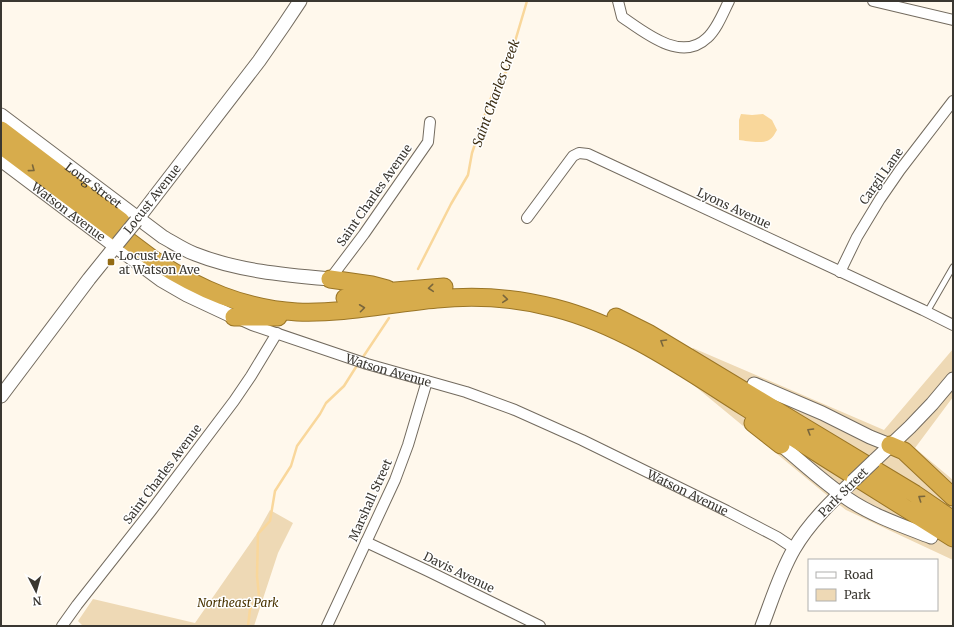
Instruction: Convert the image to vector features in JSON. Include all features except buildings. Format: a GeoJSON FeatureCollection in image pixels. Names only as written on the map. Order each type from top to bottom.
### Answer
{"type":"FeatureCollection","features":[{"type":"Feature","properties":{"kind":"highway"},"geometry":{"type":"LineString","coordinates":[[1,130],[161,251],[187,268],[201,275],[246,292],[273,298],[315,300],[339,299],[445,286],[501,287],[549,294],[597,309],[648,333],[915,494],[953,520]]}},
{"type":"Feature","properties":{"kind":"highway"},"geometry":{"type":"LineString","coordinates":[[1,158],[85,209],[154,260],[203,289],[249,305],[288,311],[322,312]]}},
{"type":"Feature","properties":{"kind":"highway"},"geometry":{"type":"LineString","coordinates":[[330,279],[372,285],[395,291]]}},
{"type":"Feature","properties":{"kind":"highway"},"geometry":{"type":"LineString","coordinates":[[234,317],[270,318],[296,316],[456,297],[495,298],[534,303],[580,315],[620,331],[650,348],[953,538]]}},
{"type":"Feature","properties":{"kind":"highway"},"geometry":{"type":"LineString","coordinates":[[682,354],[754,384]]}},
{"type":"Feature","properties":{"kind":"highway"},"geometry":{"type":"LineString","coordinates":[[698,377],[781,445]]}},
{"type":"Feature","properties":{"kind":"highway"},"geometry":{"type":"LineString","coordinates":[[890,445],[904,451],[953,497]]}},
{"type":"Feature","properties":{"kind":"highway"},"geometry":{"type":"LineString","coordinates":[[931,537],[953,545]]}},
{"type":"Feature","properties":{"kind":"street","name":"Locust Avenue"},"geometry":{"type":"LineString","coordinates":[[1,396],[89,278],[117,245],[259,61],[300,1]]}},
{"type":"Feature","properties":{"kind":"street"},"geometry":{"type":"LineString","coordinates":[[618,1],[622,17],[652,38],[676,47],[692,46],[707,38],[714,30],[730,1]]}},
{"type":"Feature","properties":{"kind":"street"},"geometry":{"type":"LineString","coordinates":[[873,1],[953,20]]}},
{"type":"Feature","properties":{"kind":"street","name":"Cargil Lane"},"geometry":{"type":"LineString","coordinates":[[840,272],[880,199],[900,170],[953,101]]}},
{"type":"Feature","properties":{"kind":"street","name":"Long Street"},"geometry":{"type":"LineString","coordinates":[[1,115],[137,219],[163,237],[194,254],[219,262],[264,272],[330,279]]}},
{"type":"Feature","properties":{"kind":"street","name":"Saint Charles Avenue"},"geometry":{"type":"LineString","coordinates":[[330,279],[364,234],[428,142],[430,122]]}},
{"type":"Feature","properties":{"kind":"street","name":"Lyons Avenue"},"geometry":{"type":"LineString","coordinates":[[527,218],[573,156],[579,153],[588,154],[953,325]]}},
{"type":"Feature","properties":{"kind":"street","name":"Watson Avenue"},"geometry":{"type":"LineString","coordinates":[[1,158],[161,280],[187,295],[252,325],[367,364],[496,402],[582,440],[727,511],[777,537],[795,549]]}},
{"type":"Feature","properties":{"kind":"street","name":"Saint Charles Avenue"},"geometry":{"type":"LineString","coordinates":[[62,626],[234,401],[277,333]]}},
{"type":"Feature","properties":{"kind":"street","name":"Park Street"},"geometry":{"type":"LineString","coordinates":[[762,626],[786,566],[795,549],[815,520],[840,493],[927,410],[953,379]]}},
{"type":"Feature","properties":{"kind":"street","name":"Marshall Street"},"geometry":{"type":"LineString","coordinates":[[327,626],[397,473],[408,445],[427,381]]}},
{"type":"Feature","properties":{"kind":"street"},"geometry":{"type":"LineString","coordinates":[[754,384],[822,413],[870,437],[890,445]]}},
{"type":"Feature","properties":{"kind":"street"},"geometry":{"type":"LineString","coordinates":[[781,445],[820,478],[848,499],[869,512],[931,537]]}},
{"type":"Feature","properties":{"kind":"street","name":"Davis Avenue"},"geometry":{"type":"LineString","coordinates":[[366,542],[540,626]]}},
{"type":"Feature","properties":{"kind":"lane"},"geometry":{"type":"LineString","coordinates":[[927,312],[953,267]]}},
{"type":"Feature","properties":{"kind":"green space"},"geometry":{"type":"Polygon","coordinates":[[[693,348],[884,430],[953,349],[953,397],[915,448],[953,480],[953,560],[846,510],[823,492],[679,373],[693,348]]]}},
{"type":"Feature","properties":{"kind":"green space","name":"Northeast Park"},"geometry":{"type":"Polygon","coordinates":[[[270,510],[293,523],[278,553],[254,626],[83,626],[78,621],[93,599],[195,623],[256,535],[270,510]]]}},
{"type":"Feature","properties":{"kind":"shaded area"},"geometry":{"type":"Polygon","coordinates":[[[741,114],[763,114],[772,120],[777,130],[772,138],[766,141],[754,142],[739,140],[739,120],[741,114]]]}},
{"type":"Feature","properties":{"kind":"waterway","name":"Saint Charles Creek"},"geometry":{"type":"LineString","coordinates":[[418,269],[451,204],[468,175],[472,153],[482,123],[496,84],[506,72],[527,1]]}},
{"type":"Feature","properties":{"kind":"waterway","name":"Saint Charles Creek"},"geometry":{"type":"LineString","coordinates":[[363,357],[389,318]]}},
{"type":"Feature","properties":{"kind":"waterway","name":"Saint Charles Creek"},"geometry":{"type":"LineString","coordinates":[[248,626],[250,609],[259,596],[257,576],[258,534],[270,521],[275,491],[291,466],[297,446],[326,403],[344,386],[356,367]]}},
{"type":"Feature","properties":{"kind":"place","name":"Locust Ave at Watson Ave"},"geometry":{"type":"Point","coordinates":[111,262]}}]}
